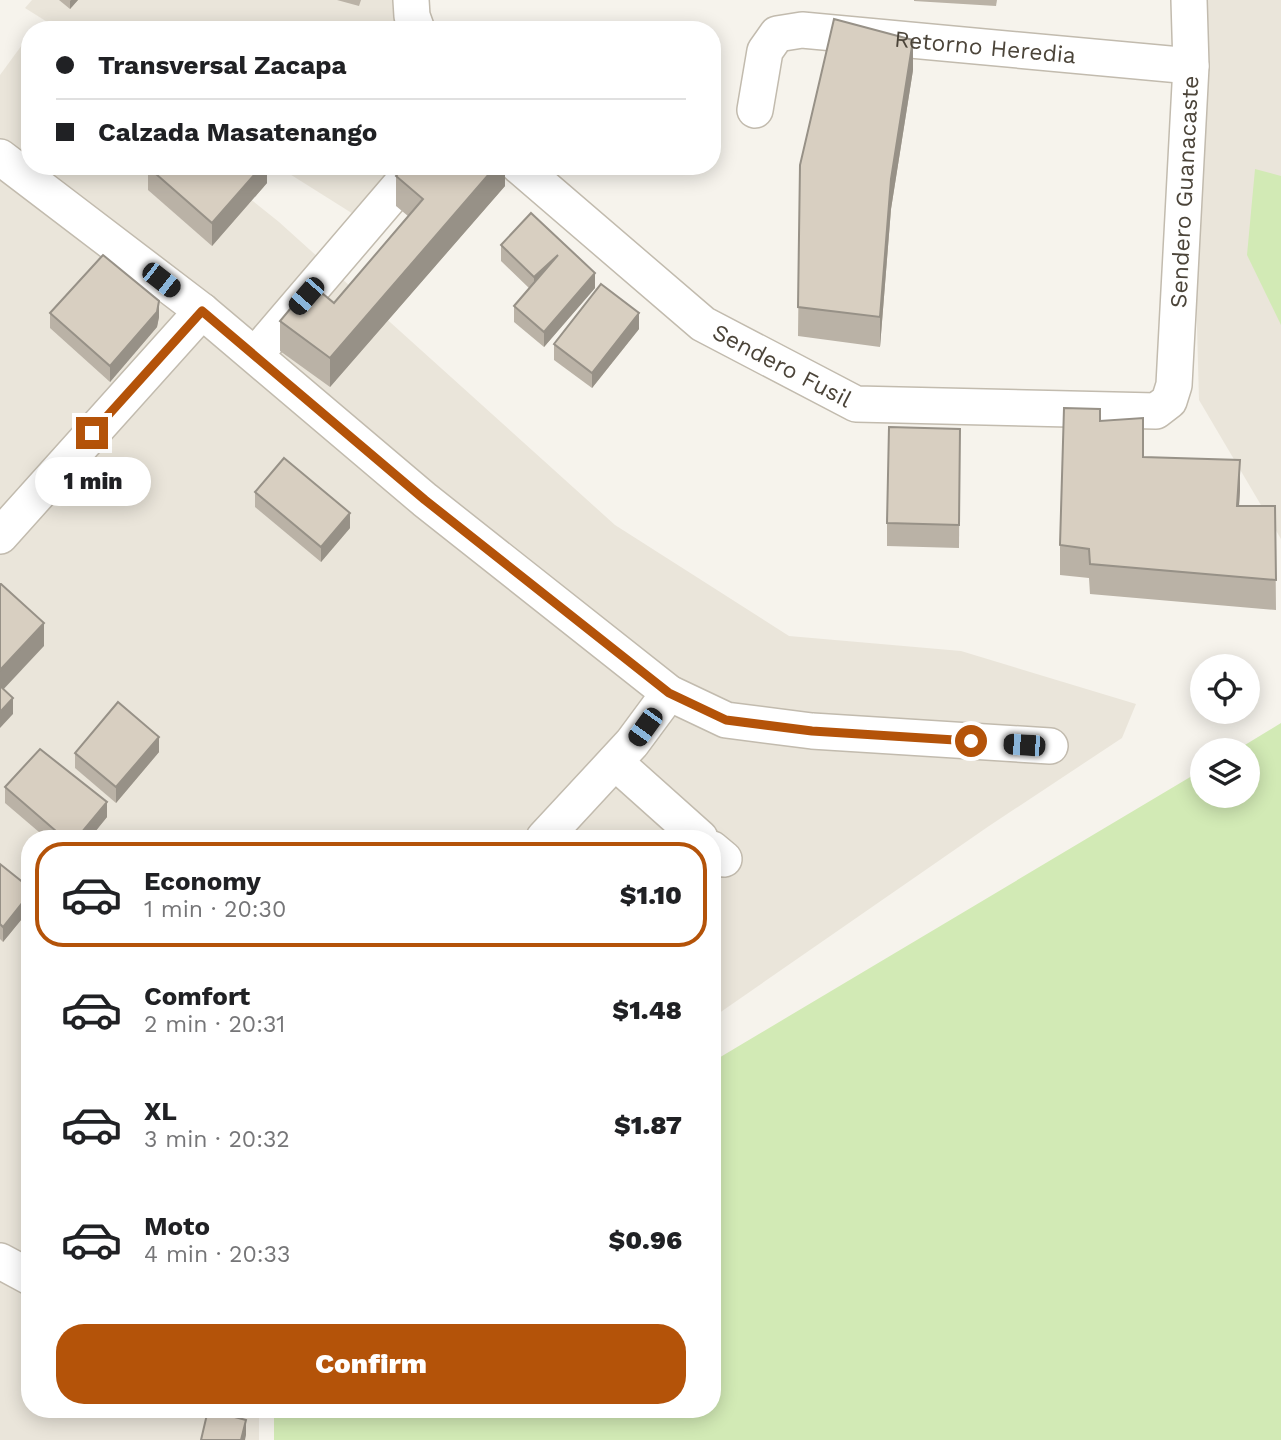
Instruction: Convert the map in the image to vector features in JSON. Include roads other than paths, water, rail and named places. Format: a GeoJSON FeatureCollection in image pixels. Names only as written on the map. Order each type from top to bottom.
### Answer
{"type":"FeatureCollection","features":[{"type":"Feature","properties":{"kind":"street"},"geometry":{"type":"LineString","coordinates":[[411,0],[414,21]]}},
{"type":"Feature","properties":{"kind":"street","name":"Sendero Guanacaste"},"geometry":{"type":"LineString","coordinates":[[1174,385],[1191,66],[1189,0]]}},
{"type":"Feature","properties":{"kind":"street","name":"Retorno Heredia"},"geometry":{"type":"LineString","coordinates":[[755,110],[765,51],[777,34],[802,30],[1191,66]]}},
{"type":"Feature","properties":{"kind":"street"},"geometry":{"type":"LineString","coordinates":[[0,157],[21,173]]}},
{"type":"Feature","properties":{"kind":"street"},"geometry":{"type":"LineString","coordinates":[[24,175],[202,311],[425,500],[669,693],[726,720],[812,731],[1051,746]]}},
{"type":"Feature","properties":{"kind":"street","name":"Sendero Fusil"},"geometry":{"type":"LineString","coordinates":[[529,175],[703,324],[856,404],[1156,411],[1169,401],[1174,385]]}},
{"type":"Feature","properties":{"kind":"street"},"geometry":{"type":"LineString","coordinates":[[255,355],[408,176]]}},
{"type":"Feature","properties":{"kind":"street"},"geometry":{"type":"LineString","coordinates":[[0,536],[202,311]]}},
{"type":"Feature","properties":{"kind":"street"},"geometry":{"type":"LineString","coordinates":[[551,830],[632,743],[669,693]]}},
{"type":"Feature","properties":{"kind":"street"},"geometry":{"type":"LineString","coordinates":[[615,762],[691,830]]}},
{"type":"Feature","properties":{"kind":"street"},"geometry":{"type":"LineString","coordinates":[[0,1261],[21,1272]]}}]}
